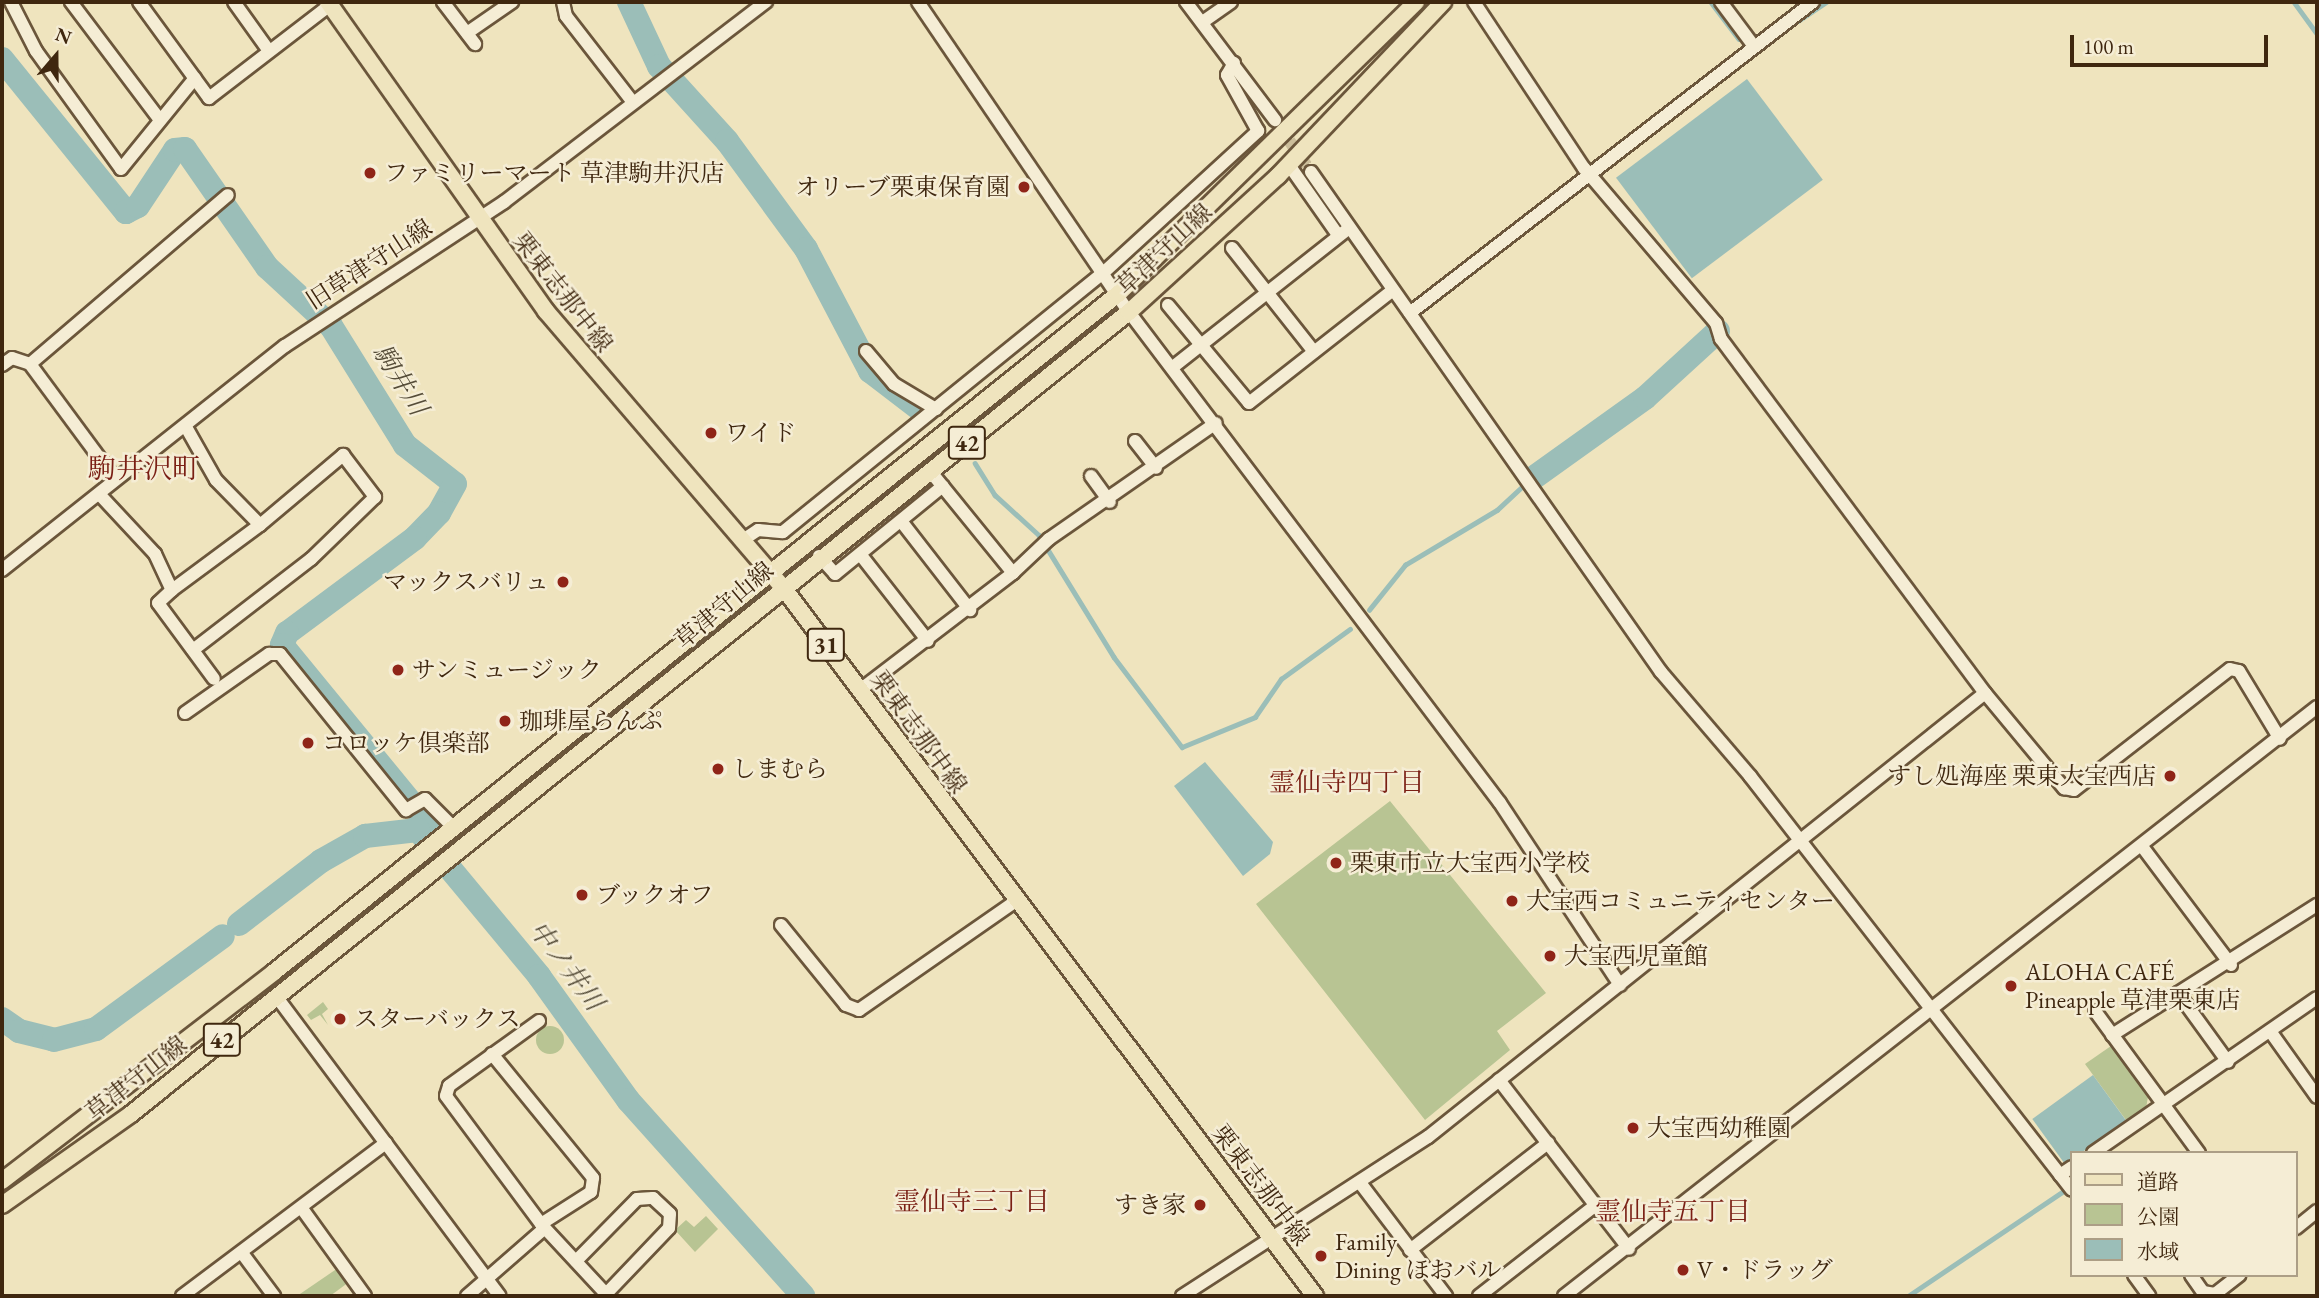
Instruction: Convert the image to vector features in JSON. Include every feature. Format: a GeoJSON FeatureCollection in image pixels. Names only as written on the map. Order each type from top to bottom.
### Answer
{"type":"FeatureCollection","features":[{"type":"Feature","properties":{"kind":"main road","name":"草津守山線"},"geometry":{"type":"LineString","coordinates":[[2,1181],[419,854],[1118,294],[1416,2]]}},
{"type":"Feature","properties":{"kind":"main road","name":"草津守山線"},"geometry":{"type":"LineString","coordinates":[[2,1205],[131,1114],[782,586],[931,472],[1129,312],[1289,165],[1443,2]]}},
{"type":"Feature","properties":{"kind":"main road","name":"栗東志那中線"},"geometry":{"type":"LineString","coordinates":[[329,3],[479,220],[612,393],[782,586],[1315,1296]]}},
{"type":"Feature","properties":{"kind":"street"},"geometry":{"type":"LineString","coordinates":[[2,5],[10,2],[36,51],[121,169],[195,78]]}},
{"type":"Feature","properties":{"kind":"street"},"geometry":{"type":"LineString","coordinates":[[71,2],[160,120]]}},
{"type":"Feature","properties":{"kind":"street"},"geometry":{"type":"LineString","coordinates":[[139,2],[211,98],[329,3]]}},
{"type":"Feature","properties":{"kind":"street"},"geometry":{"type":"LineString","coordinates":[[234,2],[269,51]]}},
{"type":"Feature","properties":{"kind":"street"},"geometry":{"type":"LineString","coordinates":[[443,2],[475,44]]}},
{"type":"Feature","properties":{"kind":"street"},"geometry":{"type":"LineString","coordinates":[[467,33],[512,2]]}},
{"type":"Feature","properties":{"kind":"street"},"geometry":{"type":"LineString","coordinates":[[564,2],[566,16],[632,101]]}},
{"type":"Feature","properties":{"kind":"street","name":"旧草津守山線"},"geometry":{"type":"LineString","coordinates":[[2,570],[325,317],[479,220],[666,73],[766,2]]}},
{"type":"Feature","properties":{"kind":"street"},"geometry":{"type":"LineString","coordinates":[[918,2],[1129,312],[1500,803],[1620,985]]}},
{"type":"Feature","properties":{"kind":"street"},"geometry":{"type":"LineString","coordinates":[[1186,2],[1204,21],[1275,120]]}},
{"type":"Feature","properties":{"kind":"street"},"geometry":{"type":"LineString","coordinates":[[1204,21],[1231,2]]}},
{"type":"Feature","properties":{"kind":"street"},"geometry":{"type":"LineString","coordinates":[[1474,2],[1552,125],[1596,174],[1716,323],[1721,339],[1984,693],[2064,788],[2074,790],[2230,669],[2239,671],[2280,739]]}},
{"type":"Feature","properties":{"kind":"street"},"geometry":{"type":"LineString","coordinates":[[1721,2],[1753,45]]}},
{"type":"Feature","properties":{"kind":"street"},"geometry":{"type":"LineString","coordinates":[[1410,313],[1596,174],[1753,45],[1813,2]]}},
{"type":"Feature","properties":{"kind":"street"},"geometry":{"type":"LineString","coordinates":[[743,540],[758,530],[783,531],[1102,274],[1261,127],[1227,75],[1234,63]]}},
{"type":"Feature","properties":{"kind":"street"},"geometry":{"type":"LineString","coordinates":[[1289,165],[1338,235]]}},
{"type":"Feature","properties":{"kind":"street"},"geometry":{"type":"LineString","coordinates":[[1311,172],[1661,672],[1932,1007],[2070,1187]]}},
{"type":"Feature","properties":{"kind":"street"},"geometry":{"type":"LineString","coordinates":[[30,364],[228,195]]}},
{"type":"Feature","properties":{"kind":"street"},"geometry":{"type":"LineString","coordinates":[[1173,367],[1349,228]]}},
{"type":"Feature","properties":{"kind":"street"},"geometry":{"type":"LineString","coordinates":[[1232,248],[1314,352]]}},
{"type":"Feature","properties":{"kind":"street"},"geometry":{"type":"LineString","coordinates":[[1168,305],[1249,403],[1393,290]]}},
{"type":"Feature","properties":{"kind":"street"},"geometry":{"type":"LineString","coordinates":[[866,351],[894,384],[936,409]]}},
{"type":"Feature","properties":{"kind":"street"},"geometry":{"type":"LineString","coordinates":[[2,365],[12,358],[30,364],[115,479]]}},
{"type":"Feature","properties":{"kind":"street"},"geometry":{"type":"LineString","coordinates":[[860,690],[970,610],[1049,539],[1110,502],[1216,424]]}},
{"type":"Feature","properties":{"kind":"street"},"geometry":{"type":"LineString","coordinates":[[186,427],[216,480],[260,525]]}},
{"type":"Feature","properties":{"kind":"street"},"geometry":{"type":"LineString","coordinates":[[1135,440],[1156,468]]}},
{"type":"Feature","properties":{"kind":"street"},"geometry":{"type":"LineString","coordinates":[[193,650],[311,559],[375,497],[343,455],[260,525],[158,603],[214,679]]}},
{"type":"Feature","properties":{"kind":"street"},"geometry":{"type":"LineString","coordinates":[[931,472],[1013,573]]}},
{"type":"Feature","properties":{"kind":"street"},"geometry":{"type":"LineString","coordinates":[[1091,476],[1110,502]]}},
{"type":"Feature","properties":{"kind":"street"},"geometry":{"type":"LineString","coordinates":[[820,556],[835,574],[943,486]]}},
{"type":"Feature","properties":{"kind":"street"},"geometry":{"type":"LineString","coordinates":[[100,495],[155,554],[172,590]]}},
{"type":"Feature","properties":{"kind":"street"},"geometry":{"type":"LineString","coordinates":[[901,520],[970,610]]}},
{"type":"Feature","properties":{"kind":"street"},"geometry":{"type":"LineString","coordinates":[[860,554],[928,641]]}},
{"type":"Feature","properties":{"kind":"street"},"geometry":{"type":"LineString","coordinates":[[185,713],[269,654],[280,654],[413,805],[425,799],[449,829]]}},
{"type":"Feature","properties":{"kind":"street"},"geometry":{"type":"LineString","coordinates":[[1182,1296],[1361,1184],[1620,985],[1984,693]]}},
{"type":"Feature","properties":{"kind":"street"},"geometry":{"type":"LineString","coordinates":[[1564,1296],[1629,1249],[1932,1007],[2144,849],[2317,707]]}},
{"type":"Feature","properties":{"kind":"street"},"geometry":{"type":"LineString","coordinates":[[2144,849],[2231,965]]}},
{"type":"Feature","properties":{"kind":"street"},"geometry":{"type":"LineString","coordinates":[[781,925],[846,1005],[859,1010],[1017,900]]}},
{"type":"Feature","properties":{"kind":"street"},"geometry":{"type":"LineString","coordinates":[[2112,1035],[2178,993],[2231,965],[2317,905]]}},
{"type":"Feature","properties":{"kind":"street"},"geometry":{"type":"LineString","coordinates":[[2178,993],[2228,1062]]}},
{"type":"Feature","properties":{"kind":"street"},"geometry":{"type":"LineString","coordinates":[[276,996],[500,1296]]}},
{"type":"Feature","properties":{"kind":"street"},"geometry":{"type":"LineString","coordinates":[[2098,1151],[2317,998]]}},
{"type":"Feature","properties":{"kind":"street"},"geometry":{"type":"LineString","coordinates":[[2095,1011],[2161,1106],[2197,1151]]}},
{"type":"Feature","properties":{"kind":"street"},"geometry":{"type":"LineString","coordinates":[[539,1021],[449,1086],[446,1096],[543,1226],[607,1295],[669,1228],[670,1214],[653,1198],[637,1199],[576,1261]]}},
{"type":"Feature","properties":{"kind":"street"},"geometry":{"type":"LineString","coordinates":[[2270,1031],[2317,1097]]}},
{"type":"Feature","properties":{"kind":"street"},"geometry":{"type":"LineString","coordinates":[[467,1296],[487,1281],[543,1226],[591,1192],[593,1178],[492,1054]]}},
{"type":"Feature","properties":{"kind":"street"},"geometry":{"type":"LineString","coordinates":[[1499,1080],[1629,1249]]}},
{"type":"Feature","properties":{"kind":"street"},"geometry":{"type":"LineString","coordinates":[[183,1296],[303,1210],[386,1143]]}},
{"type":"Feature","properties":{"kind":"street"},"geometry":{"type":"LineString","coordinates":[[1410,1250],[1548,1143]]}},
{"type":"Feature","properties":{"kind":"street"},"geometry":{"type":"LineString","coordinates":[[2060,1175],[2070,1168]]}},
{"type":"Feature","properties":{"kind":"street"},"geometry":{"type":"LineString","coordinates":[[1361,1184],[1446,1296]]}},
{"type":"Feature","properties":{"kind":"street"},"geometry":{"type":"LineString","coordinates":[[1479,1296],[1596,1205]]}},
{"type":"Feature","properties":{"kind":"street"},"geometry":{"type":"LineString","coordinates":[[303,1210],[365,1296]]}},
{"type":"Feature","properties":{"kind":"street"},"geometry":{"type":"LineString","coordinates":[[2298,1226],[2317,1211]]}},
{"type":"Feature","properties":{"kind":"street"},"geometry":{"type":"LineString","coordinates":[[242,1253],[274,1296]]}},
{"type":"Feature","properties":{"kind":"street"},"geometry":{"type":"LineString","coordinates":[[2130,1296],[2146,1292],[2135,1277]]}},
{"type":"Feature","properties":{"kind":"street"},"geometry":{"type":"LineString","coordinates":[[2192,1277],[2203,1292],[2215,1294],[2236,1277]]}},
{"type":"Feature","properties":{"kind":"green space"},"geometry":{"type":"Polygon","coordinates":[[[1390,801],[1546,993],[1497,1031],[1510,1050],[1425,1120],[1256,904],[1390,801]]]}},
{"type":"Feature","properties":{"kind":"green space"},"geometry":{"type":"Polygon","coordinates":[[[323,1002],[328,1009],[322,1014],[328,1025],[320,1015],[311,1020],[307,1015],[323,1002]]]}},
{"type":"Feature","properties":{"kind":"green space"},"geometry":{"type":"Polygon","coordinates":[[[550,1026],[560,1030],[564,1040],[560,1050],[550,1054],[540,1050],[536,1040],[540,1030],[550,1026]]]}},
{"type":"Feature","properties":{"kind":"green space"},"geometry":{"type":"Polygon","coordinates":[[[2111,1046],[2148,1097],[2146,1108],[2126,1120],[2085,1064],[2111,1046]]]}},
{"type":"Feature","properties":{"kind":"green space"},"geometry":{"type":"Polygon","coordinates":[[[706,1216],[718,1229],[695,1252],[675,1230],[686,1220],[694,1227],[706,1216]]]}},
{"type":"Feature","properties":{"kind":"green space"},"geometry":{"type":"Polygon","coordinates":[[[338,1268],[349,1282],[330,1296],[297,1296],[338,1268]]]}},
{"type":"Feature","properties":{"kind":"water"},"geometry":{"type":"Polygon","coordinates":[[[1747,79],[1823,180],[1692,278],[1616,178],[1747,79]]]}},
{"type":"Feature","properties":{"kind":"water"},"geometry":{"type":"Polygon","coordinates":[[[1205,762],[1273,842],[1270,854],[1243,876],[1174,786],[1205,762]]]}},
{"type":"Feature","properties":{"kind":"water"},"geometry":{"type":"Polygon","coordinates":[[[2093,1075],[2126,1120],[2084,1151],[2070,1151],[2070,1161],[2065,1164],[2032,1119],[2093,1075]]]}},
{"type":"Feature","properties":{"kind":"waterway"},"geometry":{"type":"LineString","coordinates":[[629,2],[659,66],[727,141],[806,249],[870,371],[925,413]]}},
{"type":"Feature","properties":{"kind":"waterway"},"geometry":{"type":"LineString","coordinates":[[1711,2],[1739,39]]}},
{"type":"Feature","properties":{"kind":"waterway"},"geometry":{"type":"LineString","coordinates":[[1798,21],[1826,2]]}},
{"type":"Feature","properties":{"kind":"waterway"},"geometry":{"type":"LineString","coordinates":[[2294,2],[2317,34]]}},
{"type":"Feature","properties":{"kind":"waterway","name":"駒井川"},"geometry":{"type":"LineString","coordinates":[[2,59],[126,212],[138,206],[175,150],[185,149],[267,267],[331,326],[405,445],[455,484],[439,513],[415,538],[287,633],[282,645],[427,822],[418,830]]}},
{"type":"Feature","properties":{"kind":"waterway"},"geometry":{"type":"LineString","coordinates":[[1536,476],[1645,398],[1718,331]]}},
{"type":"Feature","properties":{"kind":"waterway"},"geometry":{"type":"LineString","coordinates":[[975,463],[995,495],[1039,535],[1114,657],[1182,747],[1255,717],[1281,679],[1350,629]]}},
{"type":"Feature","properties":{"kind":"waterway"},"geometry":{"type":"LineString","coordinates":[[1369,610],[1405,565],[1497,510],[1523,486]]}},
{"type":"Feature","properties":{"kind":"waterway","name":"中ノ井川"},"geometry":{"type":"LineString","coordinates":[[418,830],[539,976],[628,1100],[803,1296]]}},
{"type":"Feature","properties":{"kind":"waterway","name":"中ノ井川"},"geometry":{"type":"LineString","coordinates":[[239,924],[321,861],[365,836],[418,830]]}},
{"type":"Feature","properties":{"kind":"waterway","name":"中ノ井川"},"geometry":{"type":"LineString","coordinates":[[2,1019],[19,1031],[54,1040],[96,1029],[223,936]]}},
{"type":"Feature","properties":{"kind":"waterway"},"geometry":{"type":"LineString","coordinates":[[1908,1296],[2062,1192]]}},
{"type":"Feature","properties":{"kind":"tunnel"},"geometry":{"type":"LineString","coordinates":[[1279,126],[1311,172]]}},
{"type":"Feature","properties":{"kind":"place","name":"ファミリーマート 草津駒井沢店"},"geometry":{"type":"Point","coordinates":[370,173]}},
{"type":"Feature","properties":{"kind":"place","name":"オリーブ栗東保育園"},"geometry":{"type":"Point","coordinates":[1024,187]}},
{"type":"Feature","properties":{"kind":"place","name":"ワイド"},"geometry":{"type":"Point","coordinates":[711,433]}},
{"type":"Feature","properties":{"kind":"place","name":"マックスバリュ"},"geometry":{"type":"Point","coordinates":[563,582]}},
{"type":"Feature","properties":{"kind":"place","name":"サンミュージック"},"geometry":{"type":"Point","coordinates":[398,670]}},
{"type":"Feature","properties":{"kind":"place","name":"珈琲屋らんぷ"},"geometry":{"type":"Point","coordinates":[505,721]}},
{"type":"Feature","properties":{"kind":"place","name":"コロッケ倶楽部"},"geometry":{"type":"Point","coordinates":[308,743]}},
{"type":"Feature","properties":{"kind":"place","name":"しまむら"},"geometry":{"type":"Point","coordinates":[718,769]}},
{"type":"Feature","properties":{"kind":"place","name":"すし処海座 栗東大宝西店"},"geometry":{"type":"Point","coordinates":[2170,776]}},
{"type":"Feature","properties":{"kind":"place","name":"栗東市立大宝西小学校"},"geometry":{"type":"Point","coordinates":[1336,863]}},
{"type":"Feature","properties":{"kind":"place","name":"ブックオフ"},"geometry":{"type":"Point","coordinates":[582,895]}},
{"type":"Feature","properties":{"kind":"place","name":"大宝西コミュニティセンター"},"geometry":{"type":"Point","coordinates":[1512,901]}},
{"type":"Feature","properties":{"kind":"place","name":"大宝西児童館"},"geometry":{"type":"Point","coordinates":[1550,956]}},
{"type":"Feature","properties":{"kind":"place","name":"ALOHA CAFÉ Pineapple 草津栗東店"},"geometry":{"type":"Point","coordinates":[2011,986]}},
{"type":"Feature","properties":{"kind":"place","name":"スターバックス"},"geometry":{"type":"Point","coordinates":[340,1019]}},
{"type":"Feature","properties":{"kind":"place","name":"大宝西幼稚園"},"geometry":{"type":"Point","coordinates":[1633,1128]}},
{"type":"Feature","properties":{"kind":"place","name":"すき家"},"geometry":{"type":"Point","coordinates":[1200,1205]}},
{"type":"Feature","properties":{"kind":"place","name":"Family Dining ほおバル"},"geometry":{"type":"Point","coordinates":[1321,1256]}},
{"type":"Feature","properties":{"kind":"place","name":"V・ドラッグ"},"geometry":{"type":"Point","coordinates":[1683,1270]}},
{"type":"Feature","properties":{"kind":"district","name":"駒井沢町"},"geometry":{"type":"Point","coordinates":[144,468]}},
{"type":"Feature","properties":{"kind":"district","name":"霊仙寺四丁目"},"geometry":{"type":"Point","coordinates":[1347,783]}},
{"type":"Feature","properties":{"kind":"district","name":"霊仙寺三丁目"},"geometry":{"type":"Point","coordinates":[972,1202]}},
{"type":"Feature","properties":{"kind":"district","name":"霊仙寺五丁目"},"geometry":{"type":"Point","coordinates":[1673,1212]}}]}
